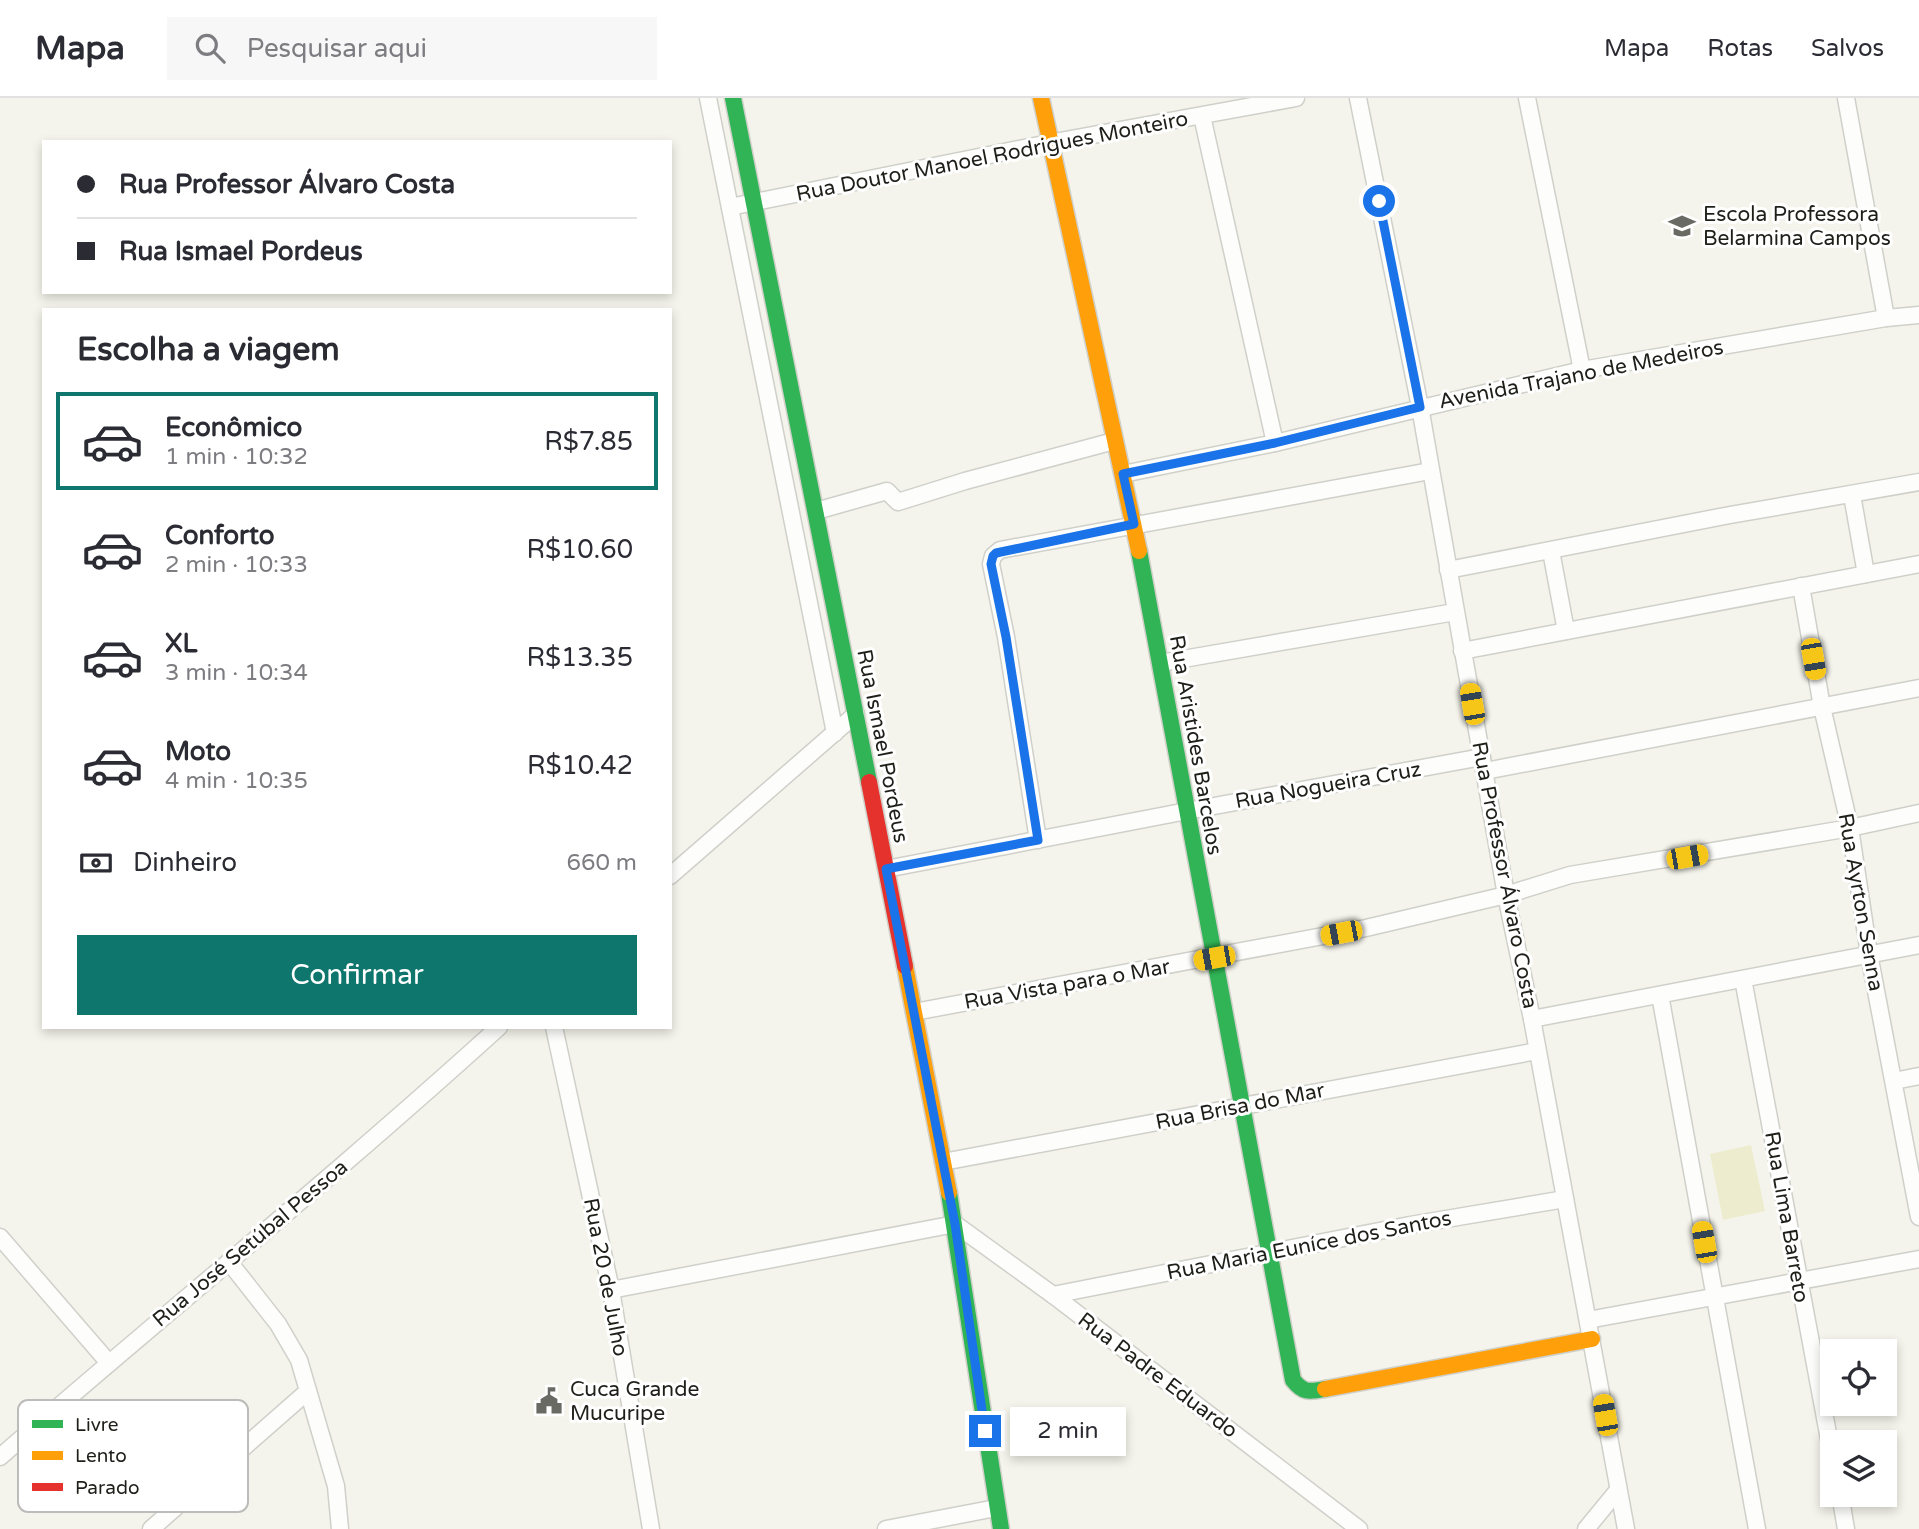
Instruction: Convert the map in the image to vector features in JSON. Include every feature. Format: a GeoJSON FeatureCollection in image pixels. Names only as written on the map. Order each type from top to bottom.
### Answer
{"type":"FeatureCollection","features":[{"type":"Feature","properties":{"kind":"street"},"geometry":{"type":"LineString","coordinates":[[708,98],[835,733]]}},
{"type":"Feature","properties":{"kind":"street","name":"Rua Ismael Pordeus"},"geometry":{"type":"LineString","coordinates":[[733,98],[955,1224],[1001,1529]]}},
{"type":"Feature","properties":{"kind":"street","name":"Rua Aristides Barcelos"},"geometry":{"type":"LineString","coordinates":[[1041,98],[1134,524],[1293,1380],[1301,1390],[1309,1392],[1592,1339]]}},
{"type":"Feature","properties":{"kind":"street","name":"Rua Doutor Manoel Rodrigues Monteiro"},"geometry":{"type":"LineString","coordinates":[[730,207],[1049,143],[1296,98]]}},
{"type":"Feature","properties":{"kind":"street","name":"Rua Professor Álvaro Costa"},"geometry":{"type":"LineString","coordinates":[[1358,98],[1420,407],[1506,895],[1532,1019],[1626,1529]]}},
{"type":"Feature","properties":{"kind":"street"},"geometry":{"type":"LineString","coordinates":[[1527,98],[1582,370]]}},
{"type":"Feature","properties":{"kind":"street"},"geometry":{"type":"LineString","coordinates":[[1846,98],[1886,318]]}},
{"type":"Feature","properties":{"kind":"street"},"geometry":{"type":"LineString","coordinates":[[1202,116],[1275,443]]}},
{"type":"Feature","properties":{"kind":"street","name":"Avenida Trajano de Medeiros"},"geometry":{"type":"LineString","coordinates":[[1123,474],[1275,443],[1582,370],[1886,318],[1919,315]]}},
{"type":"Feature","properties":{"kind":"street"},"geometry":{"type":"LineString","coordinates":[[816,511],[887,491],[898,502],[1114,441]]}},
{"type":"Feature","properties":{"kind":"street"},"geometry":{"type":"LineString","coordinates":[[1038,840],[1006,637],[991,564],[993,556],[1000,550],[1430,471]]}},
{"type":"Feature","properties":{"kind":"street"},"geometry":{"type":"LineString","coordinates":[[1448,570],[1730,515],[1919,482]]}},
{"type":"Feature","properties":{"kind":"street"},"geometry":{"type":"LineString","coordinates":[[1852,495],[1866,574]]}},
{"type":"Feature","properties":{"kind":"street"},"geometry":{"type":"LineString","coordinates":[[1551,551],[1566,631]]}},
{"type":"Feature","properties":{"kind":"street"},"geometry":{"type":"LineString","coordinates":[[1462,651],[1919,564]]}},
{"type":"Feature","properties":{"kind":"street","name":"Rua Ayrton Senna"},"geometry":{"type":"LineString","coordinates":[[1801,586],[1822,707],[1850,828],[1869,954],[1919,1217]]}},
{"type":"Feature","properties":{"kind":"street"},"geometry":{"type":"LineString","coordinates":[[1160,663],[1455,612]]}},
{"type":"Feature","properties":{"kind":"street","name":"Rua Nogueira Cruz"},"geometry":{"type":"LineString","coordinates":[[886,869],[1187,811],[1484,764],[1919,688]]}},
{"type":"Feature","properties":{"kind":"street"},"geometry":{"type":"LineString","coordinates":[[672,874],[856,715]]}},
{"type":"Feature","properties":{"kind":"street","name":"Rua Vista para o Mar"},"geometry":{"type":"LineString","coordinates":[[914,1012],[1366,928],[1506,895],[1570,875],[1850,828],[1919,813]]}},
{"type":"Feature","properties":{"kind":"street"},"geometry":{"type":"LineString","coordinates":[[1532,1019],[1919,945]]}},
{"type":"Feature","properties":{"kind":"street","name":"Rua Lima Barreto"},"geometry":{"type":"LineString","coordinates":[[1744,979],[1827,1430]]}},
{"type":"Feature","properties":{"kind":"street"},"geometry":{"type":"LineString","coordinates":[[1660,995],[1757,1529]]}},
{"type":"Feature","properties":{"kind":"street","name":"Rua José Setúbal Pessoa"},"geometry":{"type":"LineString","coordinates":[[66,1400],[230,1264],[497,1029]]}},
{"type":"Feature","properties":{"kind":"street","name":"Rua 20 de Julho"},"geometry":{"type":"LineString","coordinates":[[554,1029],[611,1290],[651,1529]]}},
{"type":"Feature","properties":{"kind":"street","name":"Rua Brisa do Mar"},"geometry":{"type":"LineString","coordinates":[[943,1162],[1538,1051]]}},
{"type":"Feature","properties":{"kind":"street"},"geometry":{"type":"LineString","coordinates":[[1894,1081],[1919,1076]]}},
{"type":"Feature","properties":{"kind":"street","name":"Rua Maria Euníce dos Santos"},"geometry":{"type":"LineString","coordinates":[[1053,1296],[1270,1251],[1565,1199]]}},
{"type":"Feature","properties":{"kind":"street"},"geometry":{"type":"LineString","coordinates":[[611,1290],[955,1224]]}},
{"type":"Feature","properties":{"kind":"street","name":"Rua Padre Eduardo"},"geometry":{"type":"LineString","coordinates":[[955,1224],[1359,1529]]}},
{"type":"Feature","properties":{"kind":"street"},"geometry":{"type":"LineString","coordinates":[[0,1237],[109,1363]]}},
{"type":"Feature","properties":{"kind":"street"},"geometry":{"type":"LineString","coordinates":[[1588,1320],[1919,1259]]}},
{"type":"Feature","properties":{"kind":"street"},"geometry":{"type":"LineString","coordinates":[[230,1264],[278,1324],[303,1371],[336,1486],[340,1529]]}},
{"type":"Feature","properties":{"kind":"street"},"geometry":{"type":"LineString","coordinates":[[248,1444],[308,1391]]}},
{"type":"Feature","properties":{"kind":"street","name":"Rua José Setúbal Pessoa"},"geometry":{"type":"LineString","coordinates":[[0,1457],[18,1441]]}},
{"type":"Feature","properties":{"kind":"street"},"geometry":{"type":"LineString","coordinates":[[1586,1529],[1618,1490]]}},
{"type":"Feature","properties":{"kind":"street"},"geometry":{"type":"LineString","coordinates":[[1842,1507],[1846,1529]]}},
{"type":"Feature","properties":{"kind":"street"},"geometry":{"type":"LineString","coordinates":[[886,1529],[996,1508]]}},
{"type":"Feature","properties":{"kind":"street"},"geometry":{"type":"LineString","coordinates":[[151,1529],[170,1512]]}},
{"type":"Feature","properties":{"kind":"green space"},"geometry":{"type":"Polygon","coordinates":[[[1751,1145],[1765,1211],[1723,1220],[1710,1154],[1751,1145]]]}},
{"type":"Feature","properties":{"kind":"traffic: fast"},"geometry":{"type":"LineString","coordinates":[[733,98],[869,782]]}},
{"type":"Feature","properties":{"kind":"traffic: fast"},"geometry":{"type":"LineString","coordinates":[[1139,551],[1293,1380],[1307,1390],[1325,1389]]}},
{"type":"Feature","properties":{"kind":"traffic: fast"},"geometry":{"type":"LineString","coordinates":[[949,1193],[1001,1529]]}},
{"type":"Feature","properties":{"kind":"traffic: slow"},"geometry":{"type":"LineString","coordinates":[[1041,98],[1139,551]]}},
{"type":"Feature","properties":{"kind":"traffic: slow"},"geometry":{"type":"LineString","coordinates":[[905,966],[949,1193]]}},
{"type":"Feature","properties":{"kind":"traffic: slow"},"geometry":{"type":"LineString","coordinates":[[1325,1389],[1592,1339]]}},
{"type":"Feature","properties":{"kind":"traffic: jam"},"geometry":{"type":"LineString","coordinates":[[869,782],[905,966]]}},
{"type":"Feature","properties":{"kind":"place","name":"Escola Professora Belarmina Campos"},"geometry":{"type":"Point","coordinates":[1682,226]}},
{"type":"Feature","properties":{"kind":"place","name":"Cuca Grande Mucuripe"},"geometry":{"type":"Point","coordinates":[549,1401]}},
{"type":"Feature","properties":{"kind":"route"},"geometry":{"type":"LineString","coordinates":[[985,1431],[955,1224],[886,869],[1038,840],[1006,637],[991,564],[996,553],[1000,550],[1134,524],[1123,474],[1275,443],[1420,407],[1379,201]]}}]}
